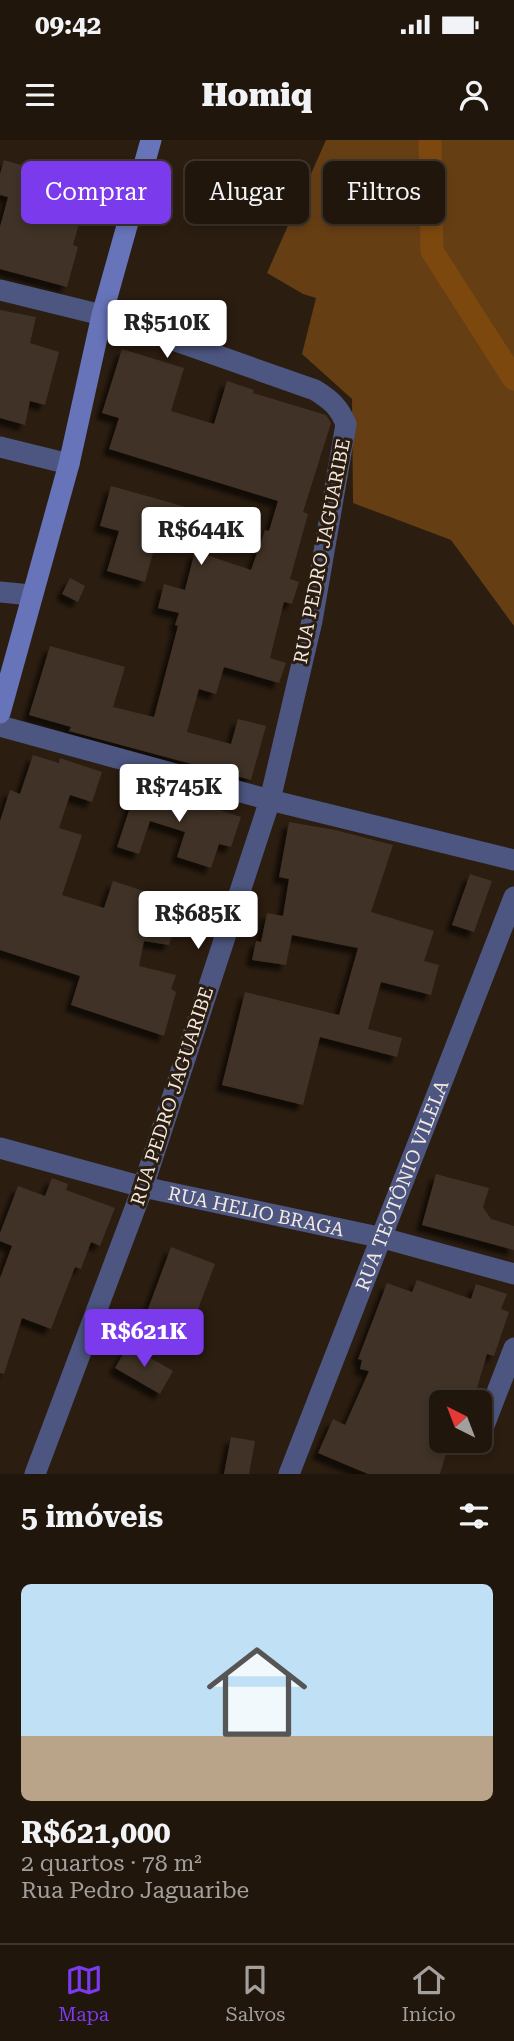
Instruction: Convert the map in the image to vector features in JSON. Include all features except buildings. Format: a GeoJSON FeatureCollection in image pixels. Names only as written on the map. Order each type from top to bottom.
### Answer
{"type":"FeatureCollection","features":[{"type":"Feature","properties":{"kind":"street"},"geometry":{"type":"LineString","coordinates":[[0,713],[69,464],[102,315],[151,140]]}},
{"type":"Feature","properties":{"kind":"street"},"geometry":{"type":"LineString","coordinates":[[0,290],[102,315]]}},
{"type":"Feature","properties":{"kind":"street","name":"RUA PEDRO JAGUARIBE"},"geometry":{"type":"LineString","coordinates":[[35,1474],[143,1186],[270,800],[312,621],[346,424],[341,411],[332,400],[316,390],[102,315]]}},
{"type":"Feature","properties":{"kind":"street"},"geometry":{"type":"LineString","coordinates":[[0,447],[69,464]]}},
{"type":"Feature","properties":{"kind":"street"},"geometry":{"type":"LineString","coordinates":[[0,592],[31,595]]}},
{"type":"Feature","properties":{"kind":"street"},"geometry":{"type":"LineString","coordinates":[[0,726],[270,800],[514,860]]}},
{"type":"Feature","properties":{"kind":"street","name":"RUA TEOTÔNIO VILELA"},"geometry":{"type":"LineString","coordinates":[[289,1474],[514,897]]}},
{"type":"Feature","properties":{"kind":"street","name":"RUA HELIO BRAGA"},"geometry":{"type":"LineString","coordinates":[[0,1148],[143,1186],[383,1238],[514,1274]]}},
{"type":"Feature","properties":{"kind":"street"},"geometry":{"type":"LineString","coordinates":[[492,1405],[514,1348]]}},
{"type":"Feature","properties":{"kind":"shaded area"},"geometry":{"type":"Polygon","coordinates":[[[326,140],[514,140],[514,626],[451,540],[353,503],[352,399],[302,354],[316,298],[303,294],[267,273],[289,224],[309,224],[309,178],[326,140]]]}},
{"type":"Feature","properties":{"kind":"waterway"},"geometry":{"type":"LineString","coordinates":[[430,140],[432,251],[514,379]]}}]}
